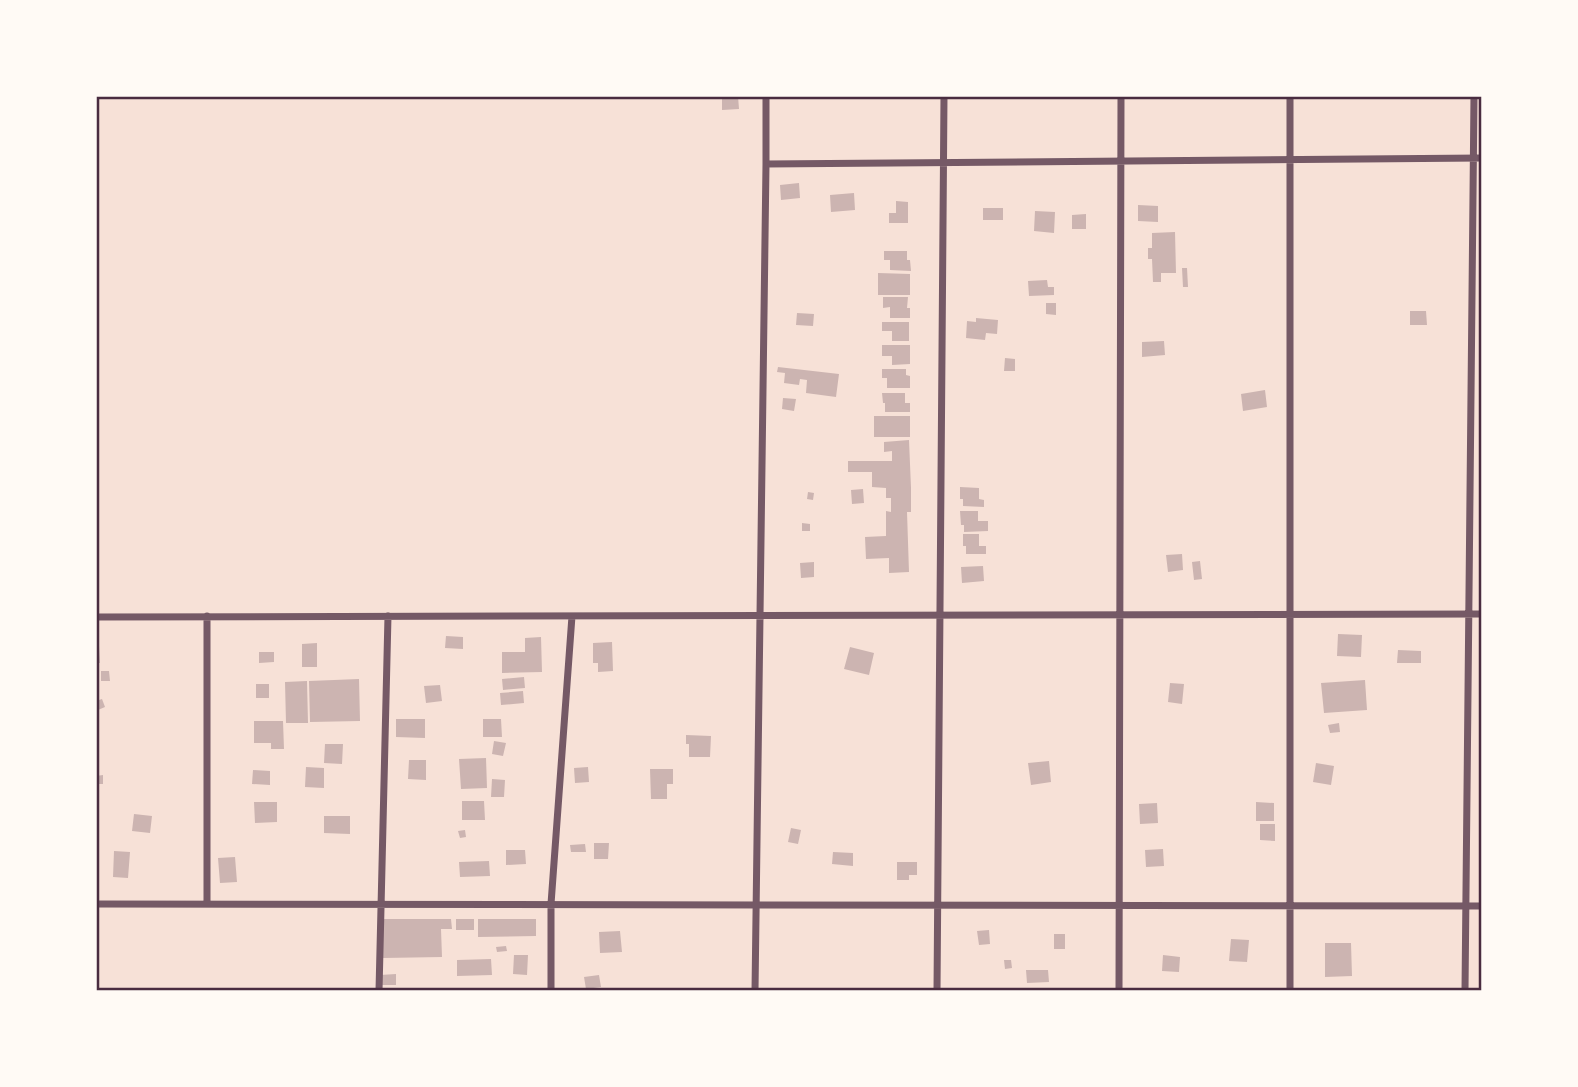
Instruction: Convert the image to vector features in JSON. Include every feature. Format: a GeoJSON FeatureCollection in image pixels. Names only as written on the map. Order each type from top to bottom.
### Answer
{"type":"FeatureCollection","features":[{"type":"Feature","properties":{"kind":"street"},"geometry":{"type":"LineString","coordinates":[[755,991],[766,96]]}},
{"type":"Feature","properties":{"kind":"street"},"geometry":{"type":"LineString","coordinates":[[937,991],[944,96]]}},
{"type":"Feature","properties":{"kind":"street"},"geometry":{"type":"LineString","coordinates":[[1119,991],[1121,96]]}},
{"type":"Feature","properties":{"kind":"street"},"geometry":{"type":"LineString","coordinates":[[1290,96],[1290,991]]}},
{"type":"Feature","properties":{"kind":"street"},"geometry":{"type":"LineString","coordinates":[[1465,991],[1478,158],[1474,96]]}},
{"type":"Feature","properties":{"kind":"street"},"geometry":{"type":"LineString","coordinates":[[766,164],[1478,158]]}},
{"type":"Feature","properties":{"kind":"street"},"geometry":{"type":"LineString","coordinates":[[96,617],[1482,614]]}},
{"type":"Feature","properties":{"kind":"street"},"geometry":{"type":"LineString","coordinates":[[207,616],[207,904]]}},
{"type":"Feature","properties":{"kind":"street"},"geometry":{"type":"LineString","coordinates":[[379,991],[388,616]]}},
{"type":"Feature","properties":{"kind":"street"},"geometry":{"type":"LineString","coordinates":[[551,991],[551,905],[572,616]]}},
{"type":"Feature","properties":{"kind":"street"},"geometry":{"type":"LineString","coordinates":[[96,904],[1482,906]]}},
{"type":"Feature","properties":{"kind":"building"},"geometry":{"type":"Polygon","coordinates":[[[738,96],[739,109],[722,110],[722,97],[738,96]]]}},
{"type":"Feature","properties":{"kind":"building"},"geometry":{"type":"Polygon","coordinates":[[[799,183],[800,198],[781,200],[780,185],[799,183]]]}},
{"type":"Feature","properties":{"kind":"building"},"geometry":{"type":"Polygon","coordinates":[[[854,193],[855,210],[831,212],[830,195],[854,193]]]}},
{"type":"Feature","properties":{"kind":"building"},"geometry":{"type":"Polygon","coordinates":[[[896,201],[908,202],[908,223],[889,223],[889,213],[896,213],[896,201]]]}},
{"type":"Feature","properties":{"kind":"building"},"geometry":{"type":"Polygon","coordinates":[[[1138,205],[1158,206],[1158,222],[1138,221],[1138,205]]]}},
{"type":"Feature","properties":{"kind":"building"},"geometry":{"type":"Polygon","coordinates":[[[983,208],[1003,208],[1003,220],[983,220],[983,208]]]}},
{"type":"Feature","properties":{"kind":"building"},"geometry":{"type":"Polygon","coordinates":[[[1035,211],[1055,212],[1054,233],[1034,231],[1035,211]]]}},
{"type":"Feature","properties":{"kind":"building"},"geometry":{"type":"Polygon","coordinates":[[[1086,214],[1086,229],[1072,229],[1072,215],[1086,214]]]}},
{"type":"Feature","properties":{"kind":"building"},"geometry":{"type":"Polygon","coordinates":[[[1175,232],[1176,273],[1161,273],[1161,282],[1153,282],[1152,259],[1148,259],[1148,248],[1152,248],[1152,233],[1175,232]]]}},
{"type":"Feature","properties":{"kind":"building"},"geometry":{"type":"Polygon","coordinates":[[[884,251],[907,251],[911,271],[890,270],[890,260],[884,260],[884,251]]]}},
{"type":"Feature","properties":{"kind":"building"},"geometry":{"type":"Polygon","coordinates":[[[1182,268],[1187,268],[1188,287],[1183,287],[1182,268]]]}},
{"type":"Feature","properties":{"kind":"building"},"geometry":{"type":"Polygon","coordinates":[[[878,273],[910,274],[910,295],[878,295],[878,273]]]}},
{"type":"Feature","properties":{"kind":"building"},"geometry":{"type":"Polygon","coordinates":[[[1047,280],[1048,287],[1054,287],[1054,295],[1029,296],[1028,281],[1047,280]]]}},
{"type":"Feature","properties":{"kind":"building"},"geometry":{"type":"Polygon","coordinates":[[[883,297],[908,297],[910,318],[890,318],[890,307],[883,308],[883,297]]]}},
{"type":"Feature","properties":{"kind":"building"},"geometry":{"type":"Polygon","coordinates":[[[1046,303],[1056,303],[1056,315],[1046,314],[1046,303]]]}},
{"type":"Feature","properties":{"kind":"building"},"geometry":{"type":"Polygon","coordinates":[[[1410,311],[1426,311],[1427,325],[1410,325],[1410,311]]]}},
{"type":"Feature","properties":{"kind":"building"},"geometry":{"type":"Polygon","coordinates":[[[797,313],[814,314],[813,326],[796,325],[797,313]]]}},
{"type":"Feature","properties":{"kind":"building"},"geometry":{"type":"Polygon","coordinates":[[[976,318],[998,320],[997,334],[986,333],[985,340],[966,338],[967,321],[976,322],[976,318]]]}},
{"type":"Feature","properties":{"kind":"building"},"geometry":{"type":"Polygon","coordinates":[[[882,322],[909,322],[909,341],[892,341],[892,331],[882,331],[882,322]]]}},
{"type":"Feature","properties":{"kind":"building"},"geometry":{"type":"Polygon","coordinates":[[[1164,341],[1165,355],[1142,357],[1142,342],[1164,341]]]}},
{"type":"Feature","properties":{"kind":"building"},"geometry":{"type":"Polygon","coordinates":[[[882,345],[910,345],[910,364],[892,365],[892,356],[882,356],[882,345]]]}},
{"type":"Feature","properties":{"kind":"building"},"geometry":{"type":"Polygon","coordinates":[[[1005,358],[1015,359],[1015,371],[1004,371],[1005,358]]]}},
{"type":"Feature","properties":{"kind":"building"},"geometry":{"type":"Polygon","coordinates":[[[778,367],[839,374],[836,397],[806,393],[807,380],[800,379],[799,385],[784,383],[785,373],[777,372],[778,367]]]}},
{"type":"Feature","properties":{"kind":"building"},"geometry":{"type":"Polygon","coordinates":[[[882,369],[906,369],[906,375],[910,376],[910,388],[887,388],[887,378],[882,378],[882,369]]]}},
{"type":"Feature","properties":{"kind":"building"},"geometry":{"type":"Polygon","coordinates":[[[1265,390],[1267,407],[1243,411],[1241,394],[1265,390]]]}},
{"type":"Feature","properties":{"kind":"building"},"geometry":{"type":"Polygon","coordinates":[[[882,393],[905,393],[905,403],[910,403],[910,412],[885,412],[882,393]]]}},
{"type":"Feature","properties":{"kind":"building"},"geometry":{"type":"Polygon","coordinates":[[[783,398],[796,399],[794,411],[782,409],[783,398]]]}},
{"type":"Feature","properties":{"kind":"building"},"geometry":{"type":"Polygon","coordinates":[[[874,416],[910,416],[910,437],[874,437],[874,416]]]}},
{"type":"Feature","properties":{"kind":"building"},"geometry":{"type":"Polygon","coordinates":[[[909,440],[909,572],[889,573],[889,558],[866,559],[865,537],[886,536],[886,511],[891,512],[891,498],[886,498],[886,488],[872,487],[872,472],[848,472],[848,461],[892,461],[892,451],[884,452],[884,442],[909,440]]]}},
{"type":"Feature","properties":{"kind":"building"},"geometry":{"type":"Polygon","coordinates":[[[960,487],[979,488],[979,499],[984,500],[984,507],[963,506],[960,487]]]}},
{"type":"Feature","properties":{"kind":"building"},"geometry":{"type":"Polygon","coordinates":[[[863,489],[864,503],[852,504],[851,490],[863,489]]]}},
{"type":"Feature","properties":{"kind":"building"},"geometry":{"type":"Polygon","coordinates":[[[808,492],[814,493],[813,500],[807,499],[808,492]]]}},
{"type":"Feature","properties":{"kind":"building"},"geometry":{"type":"Polygon","coordinates":[[[960,511],[978,511],[978,521],[988,521],[988,531],[964,532],[960,511]]]}},
{"type":"Feature","properties":{"kind":"building"},"geometry":{"type":"Polygon","coordinates":[[[802,523],[810,524],[810,531],[802,531],[802,523]]]}},
{"type":"Feature","properties":{"kind":"building"},"geometry":{"type":"Polygon","coordinates":[[[963,534],[979,534],[979,546],[986,546],[986,554],[966,554],[963,534]]]}},
{"type":"Feature","properties":{"kind":"building"},"geometry":{"type":"Polygon","coordinates":[[[1182,554],[1183,570],[1168,572],[1166,555],[1182,554]]]}},
{"type":"Feature","properties":{"kind":"building"},"geometry":{"type":"Polygon","coordinates":[[[1200,561],[1202,579],[1194,580],[1192,562],[1200,561]]]}},
{"type":"Feature","properties":{"kind":"building"},"geometry":{"type":"Polygon","coordinates":[[[814,562],[814,577],[801,578],[800,563],[814,562]]]}},
{"type":"Feature","properties":{"kind":"building"},"geometry":{"type":"Polygon","coordinates":[[[983,566],[984,581],[962,583],[961,567],[983,566]]]}},
{"type":"Feature","properties":{"kind":"building"},"geometry":{"type":"Polygon","coordinates":[[[1338,634],[1362,635],[1361,657],[1337,656],[1338,634]]]}},
{"type":"Feature","properties":{"kind":"building"},"geometry":{"type":"Polygon","coordinates":[[[446,636],[463,637],[463,649],[445,648],[446,636]]]}},
{"type":"Feature","properties":{"kind":"building"},"geometry":{"type":"Polygon","coordinates":[[[541,637],[542,672],[502,673],[502,652],[525,652],[525,638],[541,637]]]}},
{"type":"Feature","properties":{"kind":"building"},"geometry":{"type":"Polygon","coordinates":[[[612,642],[613,671],[598,672],[598,663],[593,663],[593,643],[612,642]]]}},
{"type":"Feature","properties":{"kind":"building"},"geometry":{"type":"Polygon","coordinates":[[[317,643],[317,667],[302,667],[302,644],[317,643]]]}},
{"type":"Feature","properties":{"kind":"building"},"geometry":{"type":"Polygon","coordinates":[[[99,646],[100,663],[96,663],[96,647],[99,646]]]}},
{"type":"Feature","properties":{"kind":"building"},"geometry":{"type":"Polygon","coordinates":[[[850,647],[874,653],[869,675],[844,669],[850,647]]]}},
{"type":"Feature","properties":{"kind":"building"},"geometry":{"type":"Polygon","coordinates":[[[1398,650],[1421,651],[1421,663],[1397,663],[1398,650]]]}},
{"type":"Feature","properties":{"kind":"building"},"geometry":{"type":"Polygon","coordinates":[[[259,652],[274,652],[274,662],[259,663],[259,652]]]}},
{"type":"Feature","properties":{"kind":"building"},"geometry":{"type":"Polygon","coordinates":[[[101,671],[109,671],[110,681],[101,681],[101,671]]]}},
{"type":"Feature","properties":{"kind":"building"},"geometry":{"type":"Polygon","coordinates":[[[524,677],[525,688],[503,690],[502,679],[524,677]]]}},
{"type":"Feature","properties":{"kind":"building"},"geometry":{"type":"Polygon","coordinates":[[[359,679],[360,721],[310,722],[309,681],[359,679]]]}},
{"type":"Feature","properties":{"kind":"building"},"geometry":{"type":"Polygon","coordinates":[[[1365,680],[1367,710],[1324,713],[1321,683],[1365,680]]]}},
{"type":"Feature","properties":{"kind":"building"},"geometry":{"type":"Polygon","coordinates":[[[307,681],[308,723],[286,723],[285,682],[307,681]]]}},
{"type":"Feature","properties":{"kind":"building"},"geometry":{"type":"Polygon","coordinates":[[[1170,683],[1184,684],[1182,704],[1168,702],[1170,683]]]}},
{"type":"Feature","properties":{"kind":"building"},"geometry":{"type":"Polygon","coordinates":[[[256,684],[269,684],[269,698],[256,698],[256,684]]]}},
{"type":"Feature","properties":{"kind":"building"},"geometry":{"type":"Polygon","coordinates":[[[440,685],[442,701],[426,703],[424,686],[440,685]]]}},
{"type":"Feature","properties":{"kind":"building"},"geometry":{"type":"Polygon","coordinates":[[[523,691],[524,703],[501,705],[500,693],[523,691]]]}},
{"type":"Feature","properties":{"kind":"building"},"geometry":{"type":"Polygon","coordinates":[[[102,699],[105,707],[98,710],[96,701],[102,699]]]}},
{"type":"Feature","properties":{"kind":"building"},"geometry":{"type":"Polygon","coordinates":[[[396,719],[425,719],[425,738],[396,737],[396,719]]]}},
{"type":"Feature","properties":{"kind":"building"},"geometry":{"type":"Polygon","coordinates":[[[483,719],[501,719],[502,737],[483,737],[483,719]]]}},
{"type":"Feature","properties":{"kind":"building"},"geometry":{"type":"Polygon","coordinates":[[[254,721],[283,721],[284,749],[271,749],[271,743],[254,743],[254,721]]]}},
{"type":"Feature","properties":{"kind":"building"},"geometry":{"type":"Polygon","coordinates":[[[1339,723],[1340,732],[1330,733],[1328,725],[1339,723]]]}},
{"type":"Feature","properties":{"kind":"building"},"geometry":{"type":"Polygon","coordinates":[[[686,735],[711,736],[710,757],[689,757],[686,735]]]}},
{"type":"Feature","properties":{"kind":"building"},"geometry":{"type":"Polygon","coordinates":[[[494,741],[506,743],[503,756],[492,754],[494,741]]]}},
{"type":"Feature","properties":{"kind":"building"},"geometry":{"type":"Polygon","coordinates":[[[325,744],[343,744],[342,764],[324,763],[325,744]]]}},
{"type":"Feature","properties":{"kind":"building"},"geometry":{"type":"Polygon","coordinates":[[[486,758],[487,788],[461,789],[459,759],[486,758]]]}},
{"type":"Feature","properties":{"kind":"building"},"geometry":{"type":"Polygon","coordinates":[[[409,760],[426,760],[426,780],[408,779],[409,760]]]}},
{"type":"Feature","properties":{"kind":"building"},"geometry":{"type":"Polygon","coordinates":[[[1049,761],[1051,782],[1031,785],[1028,763],[1049,761]]]}},
{"type":"Feature","properties":{"kind":"building"},"geometry":{"type":"Polygon","coordinates":[[[1316,763],[1334,766],[1331,785],[1313,782],[1316,763]]]}},
{"type":"Feature","properties":{"kind":"building"},"geometry":{"type":"Polygon","coordinates":[[[306,767],[324,768],[324,788],[305,787],[306,767]]]}},
{"type":"Feature","properties":{"kind":"building"},"geometry":{"type":"Polygon","coordinates":[[[588,767],[589,782],[575,783],[574,768],[588,767]]]}},
{"type":"Feature","properties":{"kind":"building"},"geometry":{"type":"Polygon","coordinates":[[[650,769],[673,769],[673,784],[667,784],[667,799],[651,799],[650,769]]]}},
{"type":"Feature","properties":{"kind":"building"},"geometry":{"type":"Polygon","coordinates":[[[253,770],[270,771],[270,785],[252,784],[253,770]]]}},
{"type":"Feature","properties":{"kind":"building"},"geometry":{"type":"Polygon","coordinates":[[[103,775],[103,784],[97,784],[96,776],[103,775]]]}},
{"type":"Feature","properties":{"kind":"building"},"geometry":{"type":"Polygon","coordinates":[[[492,779],[505,780],[504,797],[491,797],[492,779]]]}},
{"type":"Feature","properties":{"kind":"building"},"geometry":{"type":"Polygon","coordinates":[[[462,801],[484,801],[485,820],[462,820],[462,801]]]}},
{"type":"Feature","properties":{"kind":"building"},"geometry":{"type":"Polygon","coordinates":[[[254,802],[277,802],[277,822],[255,823],[254,802]]]}},
{"type":"Feature","properties":{"kind":"building"},"geometry":{"type":"Polygon","coordinates":[[[1256,802],[1274,803],[1274,821],[1256,821],[1256,802]]]}},
{"type":"Feature","properties":{"kind":"building"},"geometry":{"type":"Polygon","coordinates":[[[1157,803],[1158,823],[1140,824],[1139,804],[1157,803]]]}},
{"type":"Feature","properties":{"kind":"building"},"geometry":{"type":"Polygon","coordinates":[[[134,814],[152,816],[150,833],[132,831],[134,814]]]}},
{"type":"Feature","properties":{"kind":"building"},"geometry":{"type":"Polygon","coordinates":[[[324,816],[350,816],[350,834],[324,833],[324,816]]]}},
{"type":"Feature","properties":{"kind":"building"},"geometry":{"type":"Polygon","coordinates":[[[1260,824],[1275,824],[1275,841],[1260,840],[1260,824]]]}},
{"type":"Feature","properties":{"kind":"building"},"geometry":{"type":"Polygon","coordinates":[[[791,828],[801,830],[798,844],[788,842],[791,828]]]}},
{"type":"Feature","properties":{"kind":"building"},"geometry":{"type":"Polygon","coordinates":[[[465,830],[466,837],[460,838],[458,831],[465,830]]]}},
{"type":"Feature","properties":{"kind":"building"},"geometry":{"type":"Polygon","coordinates":[[[594,843],[609,843],[608,859],[594,859],[594,843]]]}},
{"type":"Feature","properties":{"kind":"building"},"geometry":{"type":"Polygon","coordinates":[[[585,844],[586,852],[571,852],[570,845],[585,844]]]}},
{"type":"Feature","properties":{"kind":"building"},"geometry":{"type":"Polygon","coordinates":[[[1163,849],[1164,866],[1146,867],[1145,850],[1163,849]]]}},
{"type":"Feature","properties":{"kind":"building"},"geometry":{"type":"Polygon","coordinates":[[[506,850],[525,850],[526,864],[506,865],[506,850]]]}},
{"type":"Feature","properties":{"kind":"building"},"geometry":{"type":"Polygon","coordinates":[[[114,851],[130,852],[128,878],[113,877],[114,851]]]}},
{"type":"Feature","properties":{"kind":"building"},"geometry":{"type":"Polygon","coordinates":[[[833,852],[853,853],[853,866],[832,864],[833,852]]]}},
{"type":"Feature","properties":{"kind":"building"},"geometry":{"type":"Polygon","coordinates":[[[235,857],[237,882],[220,883],[218,858],[235,857]]]}},
{"type":"Feature","properties":{"kind":"building"},"geometry":{"type":"Polygon","coordinates":[[[489,861],[490,876],[460,877],[459,862],[489,861]]]}},
{"type":"Feature","properties":{"kind":"building"},"geometry":{"type":"Polygon","coordinates":[[[897,862],[917,862],[917,875],[909,875],[909,880],[897,880],[897,862]]]}},
{"type":"Feature","properties":{"kind":"building"},"geometry":{"type":"Polygon","coordinates":[[[382,919],[451,919],[452,929],[441,929],[442,957],[383,958],[382,919]]]}},
{"type":"Feature","properties":{"kind":"building"},"geometry":{"type":"Polygon","coordinates":[[[456,919],[474,919],[474,930],[456,930],[456,919]]]}},
{"type":"Feature","properties":{"kind":"building"},"geometry":{"type":"Polygon","coordinates":[[[478,919],[536,919],[536,936],[478,937],[478,919]]]}},
{"type":"Feature","properties":{"kind":"building"},"geometry":{"type":"Polygon","coordinates":[[[989,930],[990,944],[979,945],[977,931],[989,930]]]}},
{"type":"Feature","properties":{"kind":"building"},"geometry":{"type":"Polygon","coordinates":[[[620,931],[622,952],[600,953],[599,932],[620,931]]]}},
{"type":"Feature","properties":{"kind":"building"},"geometry":{"type":"Polygon","coordinates":[[[1054,934],[1065,934],[1065,949],[1054,949],[1054,934]]]}},
{"type":"Feature","properties":{"kind":"building"},"geometry":{"type":"Polygon","coordinates":[[[1231,939],[1249,940],[1247,962],[1229,961],[1231,939]]]}},
{"type":"Feature","properties":{"kind":"building"},"geometry":{"type":"Polygon","coordinates":[[[1325,943],[1351,943],[1352,976],[1325,977],[1325,943]]]}},
{"type":"Feature","properties":{"kind":"building"},"geometry":{"type":"Polygon","coordinates":[[[506,946],[507,951],[497,952],[496,947],[506,946]]]}},
{"type":"Feature","properties":{"kind":"building"},"geometry":{"type":"Polygon","coordinates":[[[514,955],[528,955],[527,975],[513,974],[514,955]]]}},
{"type":"Feature","properties":{"kind":"building"},"geometry":{"type":"Polygon","coordinates":[[[1163,955],[1180,957],[1179,972],[1162,971],[1163,955]]]}},
{"type":"Feature","properties":{"kind":"building"},"geometry":{"type":"Polygon","coordinates":[[[491,959],[492,975],[457,976],[457,960],[491,959]]]}},
{"type":"Feature","properties":{"kind":"building"},"geometry":{"type":"Polygon","coordinates":[[[1004,960],[1011,960],[1012,968],[1005,969],[1004,960]]]}},
{"type":"Feature","properties":{"kind":"building"},"geometry":{"type":"Polygon","coordinates":[[[1026,970],[1048,970],[1049,982],[1027,983],[1026,970]]]}},
{"type":"Feature","properties":{"kind":"building"},"geometry":{"type":"Polygon","coordinates":[[[396,974],[396,985],[381,985],[380,975],[396,974]]]}},
{"type":"Feature","properties":{"kind":"building"},"geometry":{"type":"Polygon","coordinates":[[[599,975],[601,987],[586,989],[584,977],[599,975]]]}}]}
